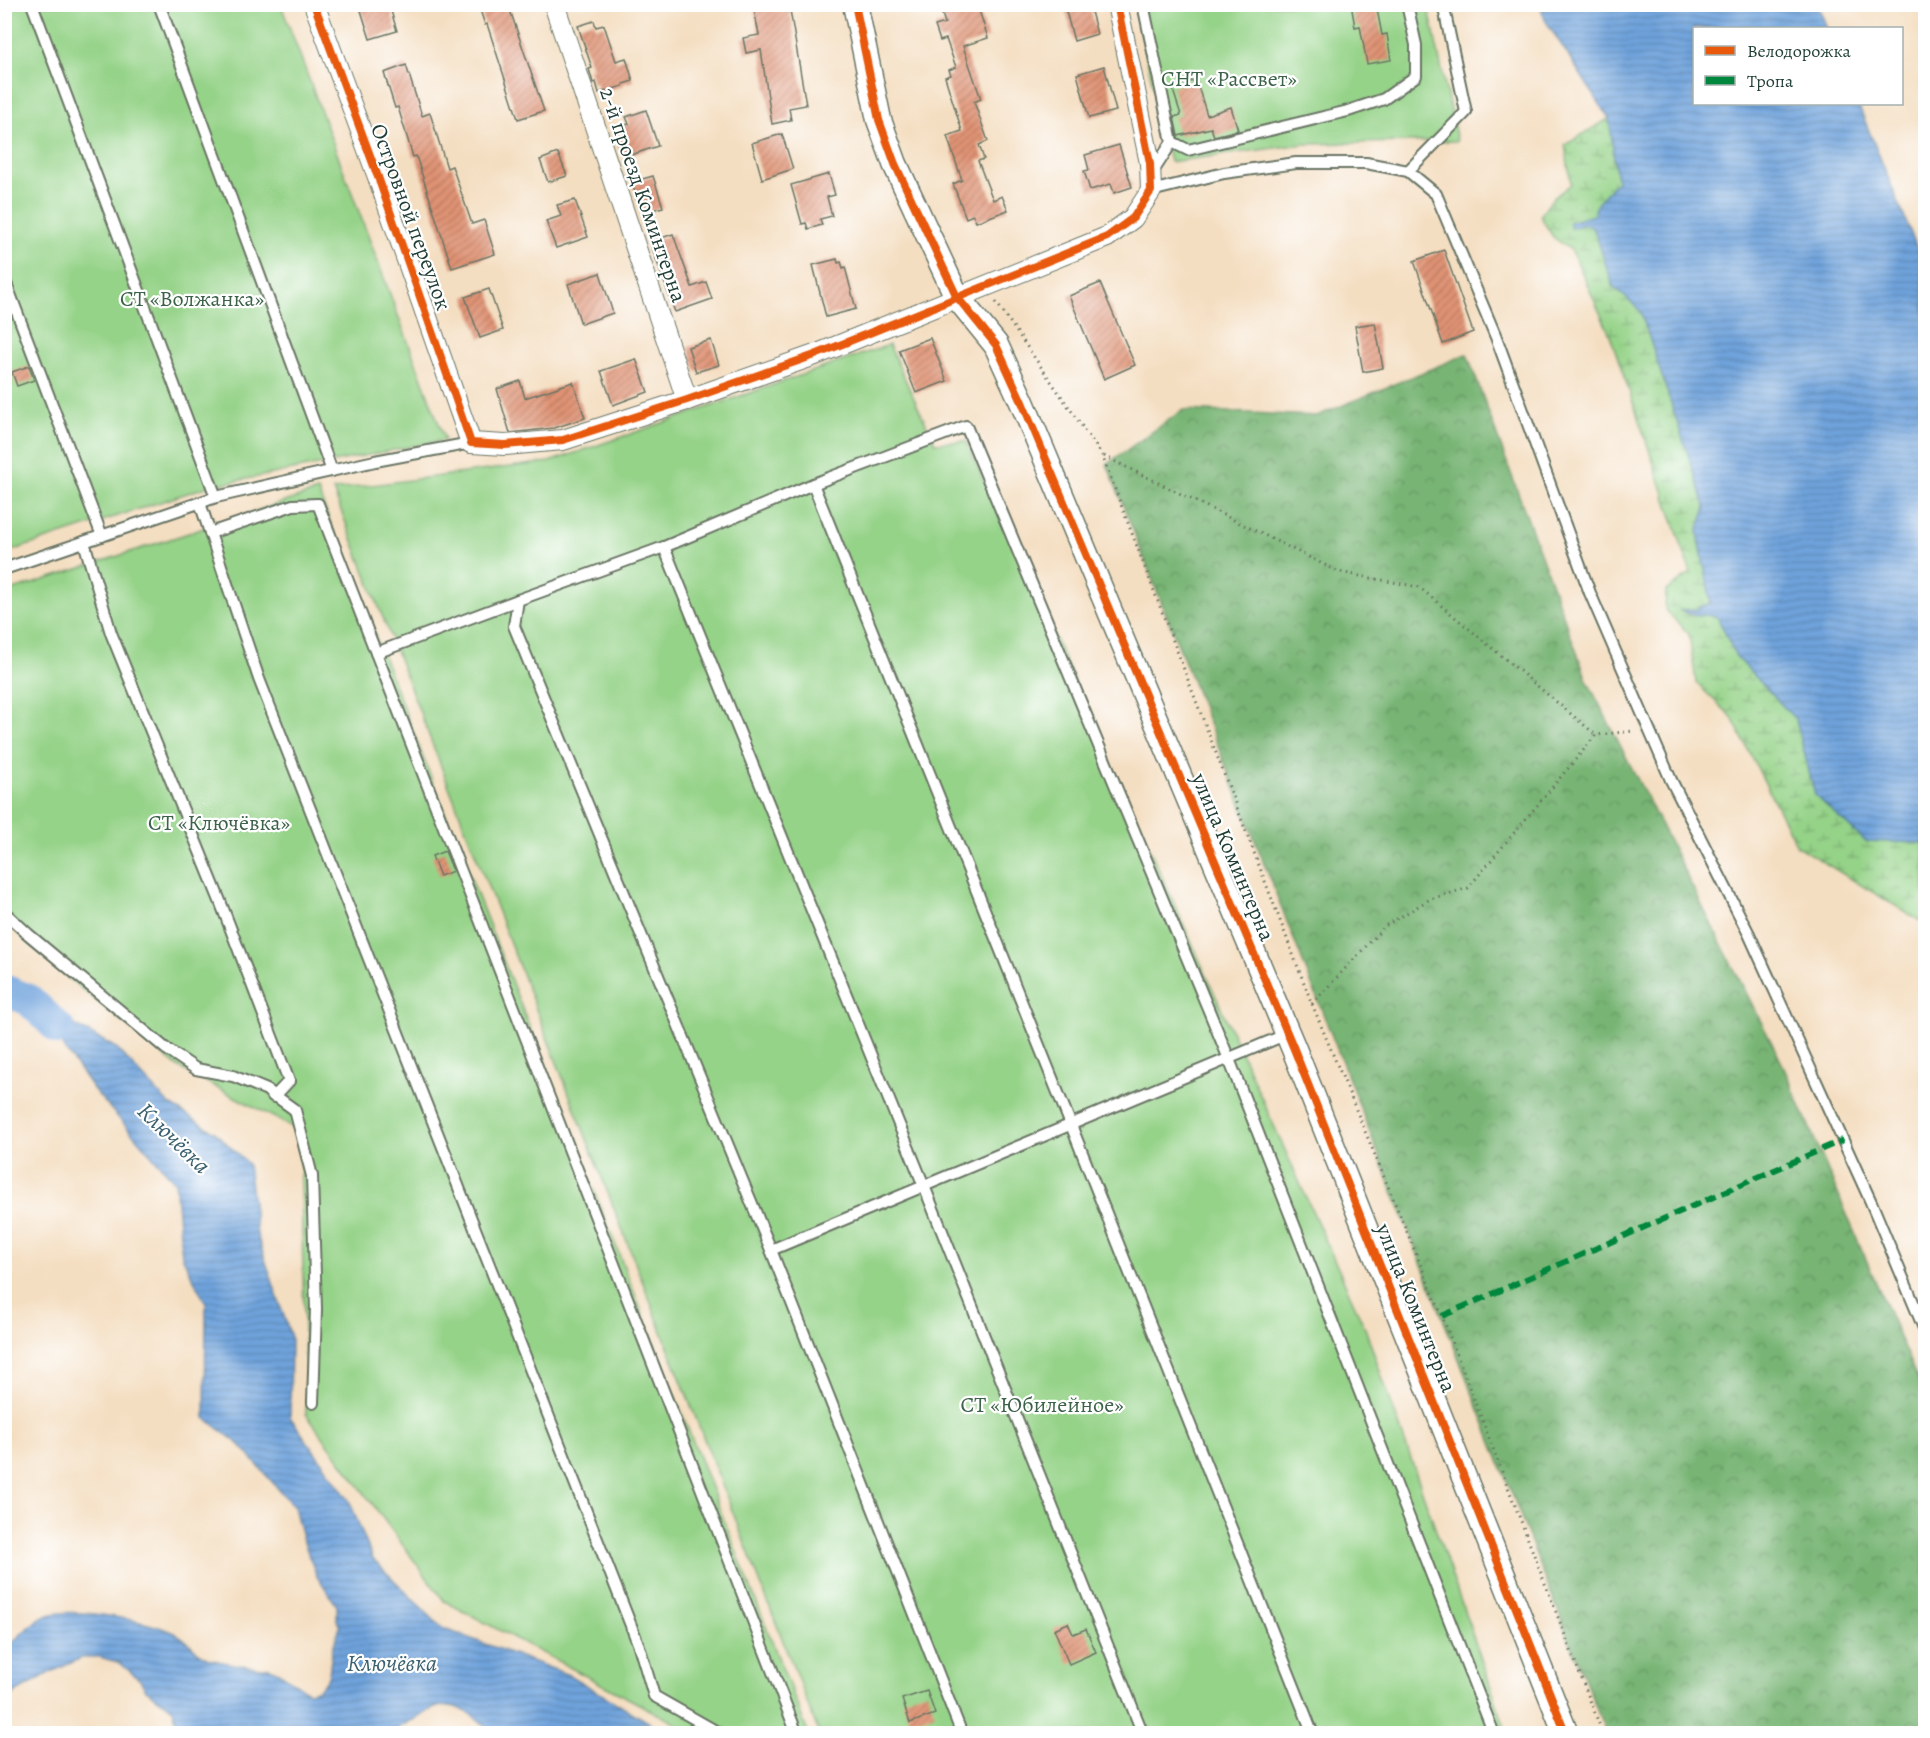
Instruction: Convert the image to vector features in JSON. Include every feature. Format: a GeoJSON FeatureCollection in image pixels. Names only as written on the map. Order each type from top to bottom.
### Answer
{"type":"FeatureCollection","features":[{"type":"Feature","properties":{"kind":"street","name":"Островной переулок"},"geometry":{"type":"LineString","coordinates":[[314,4],[378,177],[471,443]]}},
{"type":"Feature","properties":{"kind":"street","name":"2-й проезд Коминтерна"},"geometry":{"type":"LineString","coordinates":[[554,4],[687,400]]}},
{"type":"Feature","properties":{"kind":"street","name":"улица Коминтерна"},"geometry":{"type":"LineString","coordinates":[[855,4],[879,120],[895,164],[957,297],[996,345],[1023,402],[1287,1034],[1566,1734]]}},
{"type":"Feature","properties":{"kind":"street"},"geometry":{"type":"LineString","coordinates":[[471,443],[506,445],[563,440],[687,400],[815,355],[1107,237],[1133,218],[1150,183],[1150,163],[1117,4]]}},
{"type":"Feature","properties":{"kind":"lane"},"geometry":{"type":"LineString","coordinates":[[32,4],[216,497]]}},
{"type":"Feature","properties":{"kind":"lane"},"geometry":{"type":"LineString","coordinates":[[159,4],[332,471]]}},
{"type":"Feature","properties":{"kind":"lane"},"geometry":{"type":"LineString","coordinates":[[1143,4],[1172,142],[1150,183]]}},
{"type":"Feature","properties":{"kind":"lane"},"geometry":{"type":"LineString","coordinates":[[1172,142],[1188,150],[1348,111],[1384,99],[1416,76],[1416,45],[1407,4]]}},
{"type":"Feature","properties":{"kind":"lane"},"geometry":{"type":"LineString","coordinates":[[1408,171],[1466,111],[1443,4]]}},
{"type":"Feature","properties":{"kind":"lane"},"geometry":{"type":"LineString","coordinates":[[1150,183],[1296,163],[1366,163],[1408,171],[1436,194],[1496,337],[1590,593],[1671,780],[1754,945],[1871,1202],[1926,1333]]}},
{"type":"Feature","properties":{"kind":"lane"},"geometry":{"type":"LineString","coordinates":[[4,278],[102,536]]}},
{"type":"Feature","properties":{"kind":"lane"},"geometry":{"type":"LineString","coordinates":[[376,653],[664,547],[813,484],[966,426],[1229,1059],[1494,1734]]}},
{"type":"Feature","properties":{"kind":"lane"},"geometry":{"type":"LineString","coordinates":[[4,569],[216,497],[471,443]]}},
{"type":"Feature","properties":{"kind":"lane"},"geometry":{"type":"LineString","coordinates":[[813,484],[1313,1734]]}},
{"type":"Feature","properties":{"kind":"lane"},"geometry":{"type":"LineString","coordinates":[[200,503],[260,679],[639,1646],[654,1696],[721,1734]]}},
{"type":"Feature","properties":{"kind":"lane"},"geometry":{"type":"LineString","coordinates":[[210,533],[293,505],[318,504],[797,1734]]}},
{"type":"Feature","properties":{"kind":"lane"},"geometry":{"type":"LineString","coordinates":[[84,542],[111,633],[289,1081],[271,1093]]}},
{"type":"Feature","properties":{"kind":"lane"},"geometry":{"type":"LineString","coordinates":[[664,547],[924,1186],[1143,1734]]}},
{"type":"Feature","properties":{"kind":"lane"},"geometry":{"type":"LineString","coordinates":[[518,600],[514,627],[771,1250],[962,1734]]}},
{"type":"Feature","properties":{"kind":"lane"},"geometry":{"type":"LineString","coordinates":[[4,912],[172,1053],[196,1069],[233,1076],[271,1093],[296,1110],[312,1176],[316,1309],[313,1403]]}},
{"type":"Feature","properties":{"kind":"lane"},"geometry":{"type":"LineString","coordinates":[[771,1250],[1287,1034]]}},
{"type":"Feature","properties":{"kind":"path"},"geometry":{"type":"LineString","coordinates":[[985,286],[1102,455],[1312,1004],[1442,1316],[1603,1734]]}},
{"type":"Feature","properties":{"kind":"path"},"geometry":{"type":"LineString","coordinates":[[1102,455],[1339,572],[1419,587],[1596,735]]}},
{"type":"Feature","properties":{"kind":"path"},"geometry":{"type":"LineString","coordinates":[[1312,1004],[1385,926],[1430,899],[1468,888],[1596,735],[1649,730]]}},
{"type":"Feature","properties":{"kind":"green space","name":"СТ «Волжанка»"},"geometry":{"type":"Polygon","coordinates":[[[4,5],[281,5],[445,440],[206,487],[5,553],[4,5]]]}},
{"type":"Feature","properties":{"kind":"green space","name":"СНТ «Рассвет»"},"geometry":{"type":"Polygon","coordinates":[[[1135,5],[1428,5],[1457,141],[1304,144],[1170,162],[1135,5]]]}},
{"type":"Feature","properties":{"kind":"green space"},"geometry":{"type":"Polygon","coordinates":[[[1610,118],[1617,181],[1597,204],[1594,215],[1570,222],[1586,224],[1594,229],[1613,286],[1640,310],[1706,508],[1698,532],[1711,603],[1697,609],[1681,611],[1717,616],[1736,656],[1796,720],[1815,795],[1865,841],[1925,843],[1925,924],[1797,846],[1731,716],[1696,683],[1689,634],[1665,610],[1666,591],[1691,573],[1610,335],[1572,251],[1553,237],[1540,216],[1552,199],[1571,184],[1565,145],[1610,118]]]}},
{"type":"Feature","properties":{"kind":"green space","name":"СТ «Юбилейное»"},"geometry":{"type":"Polygon","coordinates":[[[889,345],[935,443],[966,441],[1365,1328],[1507,1733],[819,1733],[333,490],[549,462],[889,345]]]}},
{"type":"Feature","properties":{"kind":"green space"},"geometry":{"type":"Polygon","coordinates":[[[1467,354],[1587,680],[1781,1061],[1925,1397],[1925,1733],[1606,1733],[1107,464],[1183,410],[1317,416],[1467,354]]]}},
{"type":"Feature","properties":{"kind":"green space","name":"СТ «Ключёвка»"},"geometry":{"type":"Polygon","coordinates":[[[318,491],[808,1733],[694,1733],[444,1601],[306,1414],[300,1131],[178,1067],[56,968],[5,921],[4,593],[318,491]]]}},
{"type":"Feature","properties":{"kind":"water"},"geometry":{"type":"Polygon","coordinates":[[[1540,5],[1818,5],[1827,27],[1693,27],[1693,105],[1858,105],[1922,260],[1926,350],[1925,843],[1865,841],[1815,795],[1796,720],[1736,656],[1717,616],[1690,614],[1679,610],[1697,609],[1711,603],[1698,531],[1706,508],[1640,310],[1613,286],[1594,229],[1586,224],[1571,228],[1569,222],[1594,215],[1597,204],[1617,181],[1609,118],[1545,20],[1540,5]]]}},
{"type":"Feature","properties":{"kind":"water","name":"Ключёвка"},"geometry":{"type":"Polygon","coordinates":[[[29,1000],[115,1047],[169,1104],[215,1132],[248,1164],[257,1235],[291,1337],[290,1417],[349,1500],[373,1559],[442,1628],[569,1675],[667,1733],[492,1733],[468,1713],[446,1706],[430,1710],[393,1733],[189,1733],[176,1720],[173,1709],[146,1690],[140,1680],[120,1663],[100,1657],[84,1657],[49,1673],[5,1699],[5,1649],[39,1620],[55,1614],[109,1616],[163,1628],[180,1636],[207,1658],[220,1662],[270,1668],[309,1692],[319,1689],[326,1682],[340,1626],[337,1620],[337,1606],[316,1574],[294,1507],[240,1445],[205,1418],[206,1304],[182,1256],[175,1182],[94,1090],[29,1000]]]}},
{"type":"Feature","properties":{"kind":"building"},"geometry":{"type":"Polygon","coordinates":[[[359,4],[389,4],[397,31],[370,39],[359,4]]]}},
{"type":"Feature","properties":{"kind":"building"},"geometry":{"type":"Polygon","coordinates":[[[478,4],[508,4],[544,111],[518,119],[487,24],[485,25],[478,4]]]}},
{"type":"Feature","properties":{"kind":"building"},"geometry":{"type":"Polygon","coordinates":[[[753,4],[789,4],[806,105],[789,108],[791,120],[772,124],[761,50],[746,53],[743,38],[759,35],[753,4]]]}},
{"type":"Feature","properties":{"kind":"building"},"geometry":{"type":"Polygon","coordinates":[[[970,4],[977,4],[988,38],[963,46],[981,99],[974,102],[988,141],[979,145],[984,159],[978,161],[993,200],[1002,196],[1008,210],[976,222],[973,215],[966,218],[953,184],[962,180],[947,136],[962,131],[945,77],[951,75],[949,70],[956,67],[946,39],[940,41],[935,26],[945,23],[942,14],[970,4]]]}},
{"type":"Feature","properties":{"kind":"building"},"geometry":{"type":"Polygon","coordinates":[[[1064,4],[1089,4],[1097,34],[1074,41],[1064,4]]]}},
{"type":"Feature","properties":{"kind":"building"},"geometry":{"type":"Polygon","coordinates":[[[1351,4],[1376,4],[1382,35],[1387,34],[1391,60],[1367,64],[1360,26],[1355,27],[1351,4]]]}},
{"type":"Feature","properties":{"kind":"building"},"geometry":{"type":"Polygon","coordinates":[[[594,21],[596,27],[604,25],[616,61],[626,58],[633,81],[599,93],[596,82],[593,83],[589,69],[592,68],[578,26],[594,21]]]}},
{"type":"Feature","properties":{"kind":"building"},"geometry":{"type":"Polygon","coordinates":[[[406,65],[422,116],[430,113],[447,168],[452,166],[472,224],[484,220],[495,254],[452,268],[416,156],[413,157],[398,107],[395,108],[384,73],[406,65]]]}},
{"type":"Feature","properties":{"kind":"building"},"geometry":{"type":"Polygon","coordinates":[[[1104,66],[1116,111],[1089,118],[1077,74],[1104,66]]]}},
{"type":"Feature","properties":{"kind":"building"},"geometry":{"type":"Polygon","coordinates":[[[1196,80],[1207,115],[1231,107],[1238,130],[1214,136],[1211,128],[1178,136],[1174,117],[1181,115],[1172,87],[1196,80]]]}},
{"type":"Feature","properties":{"kind":"building"},"geometry":{"type":"Polygon","coordinates":[[[646,110],[658,146],[631,155],[629,151],[622,153],[613,129],[629,124],[626,117],[646,110]]]}},
{"type":"Feature","properties":{"kind":"building"},"geometry":{"type":"Polygon","coordinates":[[[782,134],[793,169],[762,179],[752,143],[782,134]]]}},
{"type":"Feature","properties":{"kind":"building"},"geometry":{"type":"Polygon","coordinates":[[[1119,145],[1132,187],[1114,193],[1111,184],[1090,190],[1084,171],[1089,170],[1085,155],[1119,145]]]}},
{"type":"Feature","properties":{"kind":"building"},"geometry":{"type":"Polygon","coordinates":[[[558,153],[567,176],[548,182],[540,160],[558,153]]]}},
{"type":"Feature","properties":{"kind":"building"},"geometry":{"type":"Polygon","coordinates":[[[829,174],[835,195],[827,197],[832,216],[820,219],[822,225],[808,229],[806,223],[802,224],[791,185],[829,174]]]}},
{"type":"Feature","properties":{"kind":"building"},"geometry":{"type":"Polygon","coordinates":[[[653,176],[663,207],[648,211],[647,207],[640,209],[632,182],[653,176]]]}},
{"type":"Feature","properties":{"kind":"building"},"geometry":{"type":"Polygon","coordinates":[[[575,200],[588,237],[556,248],[546,221],[561,216],[557,205],[575,200]]]}},
{"type":"Feature","properties":{"kind":"building"},"geometry":{"type":"Polygon","coordinates":[[[673,234],[692,287],[706,282],[712,299],[675,312],[650,242],[673,234]]]}},
{"type":"Feature","properties":{"kind":"building"},"geometry":{"type":"Polygon","coordinates":[[[1444,250],[1473,332],[1443,344],[1414,261],[1444,250]]]}},
{"type":"Feature","properties":{"kind":"building"},"geometry":{"type":"Polygon","coordinates":[[[837,259],[843,268],[845,267],[856,309],[826,317],[813,265],[837,259]]]}},
{"type":"Feature","properties":{"kind":"building"},"geometry":{"type":"Polygon","coordinates":[[[600,273],[613,313],[581,324],[568,284],[600,273]]]}},
{"type":"Feature","properties":{"kind":"building"},"geometry":{"type":"Polygon","coordinates":[[[1100,283],[1135,365],[1104,379],[1069,296],[1100,283]]]}},
{"type":"Feature","properties":{"kind":"building"},"geometry":{"type":"Polygon","coordinates":[[[489,289],[503,330],[480,338],[465,297],[489,289]]]}},
{"type":"Feature","properties":{"kind":"building"},"geometry":{"type":"Polygon","coordinates":[[[1375,323],[1383,368],[1363,372],[1355,326],[1375,323]]]}},
{"type":"Feature","properties":{"kind":"building"},"geometry":{"type":"Polygon","coordinates":[[[930,338],[947,381],[916,393],[899,350],[930,338]]]}},
{"type":"Feature","properties":{"kind":"building"},"geometry":{"type":"Polygon","coordinates":[[[711,340],[719,365],[696,372],[688,347],[711,340]]]}},
{"type":"Feature","properties":{"kind":"building"},"geometry":{"type":"Polygon","coordinates":[[[636,359],[648,392],[613,405],[601,371],[636,359]]]}},
{"type":"Feature","properties":{"kind":"building"},"geometry":{"type":"Polygon","coordinates":[[[29,366],[34,380],[17,386],[12,372],[29,366]]]}},
{"type":"Feature","properties":{"kind":"building"},"geometry":{"type":"Polygon","coordinates":[[[520,381],[525,398],[573,382],[585,418],[554,428],[510,433],[497,389],[520,381]]]}},
{"type":"Feature","properties":{"kind":"building"},"geometry":{"type":"Polygon","coordinates":[[[445,851],[453,871],[440,876],[432,856],[445,851]]]}},
{"type":"Feature","properties":{"kind":"building"},"geometry":{"type":"Polygon","coordinates":[[[1068,1623],[1073,1634],[1086,1629],[1096,1652],[1069,1664],[1054,1629],[1068,1623]]]}},
{"type":"Feature","properties":{"kind":"building"},"geometry":{"type":"Polygon","coordinates":[[[927,1691],[935,1714],[910,1723],[902,1699],[927,1691]]]}},
{"type":"Feature","properties":{"kind":"waterway","name":"Ключёвка"},"geometry":{"type":"LineString","coordinates":[[4,990],[29,1000],[59,1029]]}},
{"type":"Feature","properties":{"kind":"marked path"},"geometry":{"type":"LineString","coordinates":[[1442,1316],[1843,1140]]}},
{"type":"Feature","properties":{"kind":"cycle path"},"geometry":{"type":"LineString","coordinates":[[314,4],[378,177],[471,443],[505,445],[563,440],[687,400],[815,355],[1107,237],[1133,218],[1151,191],[1150,163],[1117,4]]}},
{"type":"Feature","properties":{"kind":"cycle path"},"geometry":{"type":"LineString","coordinates":[[855,4],[879,120],[895,164],[957,297],[996,345],[1022,402],[1294,1049],[1566,1734]]}}]}
